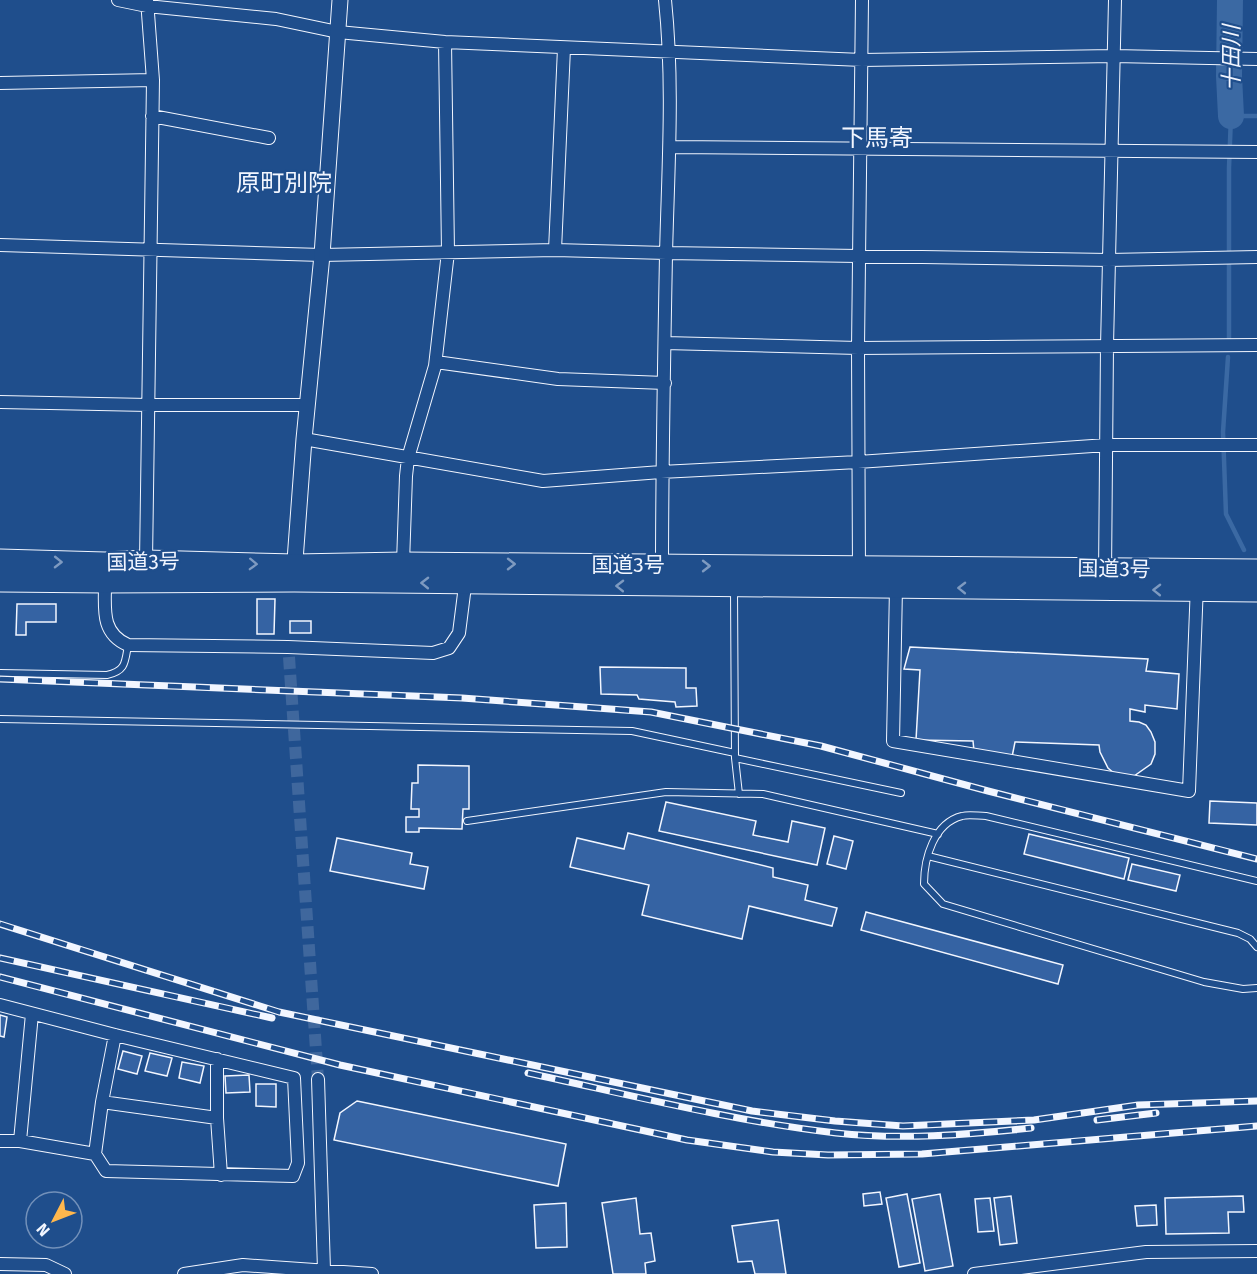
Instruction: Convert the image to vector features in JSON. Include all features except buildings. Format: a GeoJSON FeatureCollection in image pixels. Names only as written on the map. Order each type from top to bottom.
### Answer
{"type":"FeatureCollection","features":[{"type":"Feature","properties":{"kind":"highway","name":"国道3号"},"geometry":{"type":"LineString","coordinates":[[0,560],[105,573],[146,561],[294,573],[404,563],[466,574]]}},
{"type":"Feature","properties":{"kind":"highway","name":"国道3号"},"geometry":{"type":"LineString","coordinates":[[1198,580],[1257,570]]}},
{"type":"Feature","properties":{"kind":"highway","name":"国道3号"},"geometry":{"type":"LineString","coordinates":[[0,580],[105,573],[1105,579],[1198,580],[1257,591]]}},
{"type":"Feature","properties":{"kind":"highway","name":"国道3号"},"geometry":{"type":"LineString","coordinates":[[662,576],[734,587],[860,577],[896,587],[1105,579]]}},
{"type":"Feature","properties":{"kind":"street"},"geometry":{"type":"LineString","coordinates":[[118,0],[276,19],[338,32],[446,42],[862,60],[1114,56],[1257,59]]}},
{"type":"Feature","properties":{"kind":"street"},"geometry":{"type":"LineString","coordinates":[[294,573],[322,255],[340,0]]}},
{"type":"Feature","properties":{"kind":"street"},"geometry":{"type":"LineString","coordinates":[[662,576],[666,253],[671,147],[670,52],[665,0]]}},
{"type":"Feature","properties":{"kind":"street"},"geometry":{"type":"LineString","coordinates":[[860,577],[858,348],[862,0]]}},
{"type":"Feature","properties":{"kind":"street"},"geometry":{"type":"LineString","coordinates":[[1105,579],[1107,346],[1115,0]]}},
{"type":"Feature","properties":{"kind":"street"},"geometry":{"type":"LineString","coordinates":[[146,561],[153,80],[147,3]]}},
{"type":"Feature","properties":{"kind":"street"},"geometry":{"type":"LineString","coordinates":[[404,563],[408,458],[436,362],[448,252],[446,42]]}},
{"type":"Feature","properties":{"kind":"street"},"geometry":{"type":"LineString","coordinates":[[555,250],[564,48]]}},
{"type":"Feature","properties":{"kind":"street"},"geometry":{"type":"LineString","coordinates":[[0,83],[153,80]]}},
{"type":"Feature","properties":{"kind":"street"},"geometry":{"type":"LineString","coordinates":[[152,116],[269,138]]}},
{"type":"Feature","properties":{"kind":"street"},"geometry":{"type":"LineString","coordinates":[[671,147],[1257,152]]}},
{"type":"Feature","properties":{"kind":"street"},"geometry":{"type":"LineString","coordinates":[[0,245],[322,255],[555,250],[1109,260],[1257,257]]}},
{"type":"Feature","properties":{"kind":"street"},"geometry":{"type":"LineString","coordinates":[[665,343],[858,348],[1257,345]]}},
{"type":"Feature","properties":{"kind":"street"},"geometry":{"type":"LineString","coordinates":[[436,362],[558,379],[665,383]]}},
{"type":"Feature","properties":{"kind":"street"},"geometry":{"type":"LineString","coordinates":[[0,402],[307,405]]}},
{"type":"Feature","properties":{"kind":"street"},"geometry":{"type":"LineString","coordinates":[[304,439],[543,481],[1107,445],[1257,445]]}},
{"type":"Feature","properties":{"kind":"street"},"geometry":{"type":"LineString","coordinates":[[105,573],[106,623],[114,638],[128,645],[289,652],[434,653],[449,648],[459,633],[466,574]]}},
{"type":"Feature","properties":{"kind":"street"},"geometry":{"type":"LineString","coordinates":[[896,587],[893,741],[1189,791],[1198,580]]}},
{"type":"Feature","properties":{"kind":"street"},"geometry":{"type":"LineString","coordinates":[[0,1005],[294,1078],[298,1163],[293,1176],[106,1171],[95,1154],[115,1035]]}},
{"type":"Feature","properties":{"kind":"street"},"geometry":{"type":"LineString","coordinates":[[20,1141],[32,1014]]}},
{"type":"Feature","properties":{"kind":"street"},"geometry":{"type":"LineString","coordinates":[[217,1059],[217,1118],[221,1175]]}},
{"type":"Feature","properties":{"kind":"street"},"geometry":{"type":"LineString","coordinates":[[318,1079],[324,1270]]}},
{"type":"Feature","properties":{"kind":"street"},"geometry":{"type":"LineString","coordinates":[[102,1102],[217,1118]]}},
{"type":"Feature","properties":{"kind":"street"},"geometry":{"type":"LineString","coordinates":[[0,1141],[20,1141],[95,1154]]}},
{"type":"Feature","properties":{"kind":"street"},"geometry":{"type":"LineString","coordinates":[[974,1274],[1146,1252],[1257,1251]]}},
{"type":"Feature","properties":{"kind":"street"},"geometry":{"type":"LineString","coordinates":[[0,1264],[46,1265],[65,1274]]}},
{"type":"Feature","properties":{"kind":"street"},"geometry":{"type":"LineString","coordinates":[[184,1274],[243,1265],[372,1274]]}},
{"type":"Feature","properties":{"kind":"lane"},"geometry":{"type":"LineString","coordinates":[[734,587],[735,755],[739,794]]}},
{"type":"Feature","properties":{"kind":"lane"},"geometry":{"type":"LineString","coordinates":[[0,673],[107,675],[117,673],[124,666],[128,645]]}},
{"type":"Feature","properties":{"kind":"lane"},"geometry":{"type":"LineString","coordinates":[[0,719],[632,732],[901,793]]}},
{"type":"Feature","properties":{"kind":"lane"},"geometry":{"type":"LineString","coordinates":[[467,821],[666,792],[763,794],[938,834]]}},
{"type":"Feature","properties":{"kind":"lane"},"geometry":{"type":"LineString","coordinates":[[1257,880],[986,816],[962,816],[946,824],[934,839],[924,870],[924,884],[943,904],[1204,982],[1243,989],[1257,988]]}},
{"type":"Feature","properties":{"kind":"lane"},"geometry":{"type":"LineString","coordinates":[[928,856],[1238,933],[1250,939],[1257,947]]}},
{"type":"Feature","properties":{"kind":"waterway","name":"十田川"},"geometry":{"type":"LineString","coordinates":[[1230,0],[1231,116]]}},
{"type":"Feature","properties":{"kind":"waterway"},"geometry":{"type":"LineString","coordinates":[[1229,345],[1231,116],[1257,116]]}},
{"type":"Feature","properties":{"kind":"waterway"},"geometry":{"type":"LineString","coordinates":[[1228,357],[1223,432],[1226,514],[1244,550]]}},
{"type":"Feature","properties":{"kind":"tunnel"},"geometry":{"type":"LineString","coordinates":[[289,657],[318,1079]]}},
{"type":"Feature","properties":{"kind":"railway"},"geometry":{"type":"LineString","coordinates":[[0,679],[462,698],[651,712],[821,746],[1257,859]]}},
{"type":"Feature","properties":{"kind":"railway"},"geometry":{"type":"LineString","coordinates":[[0,924],[279,1012],[752,1111],[903,1126],[1034,1120],[1138,1105],[1257,1101]]}},
{"type":"Feature","properties":{"kind":"railway"},"geometry":{"type":"LineString","coordinates":[[0,958],[272,1018]]}},
{"type":"Feature","properties":{"kind":"railway"},"geometry":{"type":"LineString","coordinates":[[0,977],[340,1065],[687,1140],[773,1152],[828,1155],[922,1154],[1257,1126]]}},
{"type":"Feature","properties":{"kind":"railway"},"geometry":{"type":"LineString","coordinates":[[528,1073],[720,1115],[836,1133],[934,1136],[1031,1128]]}},
{"type":"Feature","properties":{"kind":"railway"},"geometry":{"type":"LineString","coordinates":[[1097,1120],[1156,1113]]}},
{"type":"Feature","properties":{"kind":"district","name":"下馬寄"},"geometry":{"type":"Point","coordinates":[877,138]}},
{"type":"Feature","properties":{"kind":"district","name":"原町別院"},"geometry":{"type":"Point","coordinates":[284,183]}}]}
